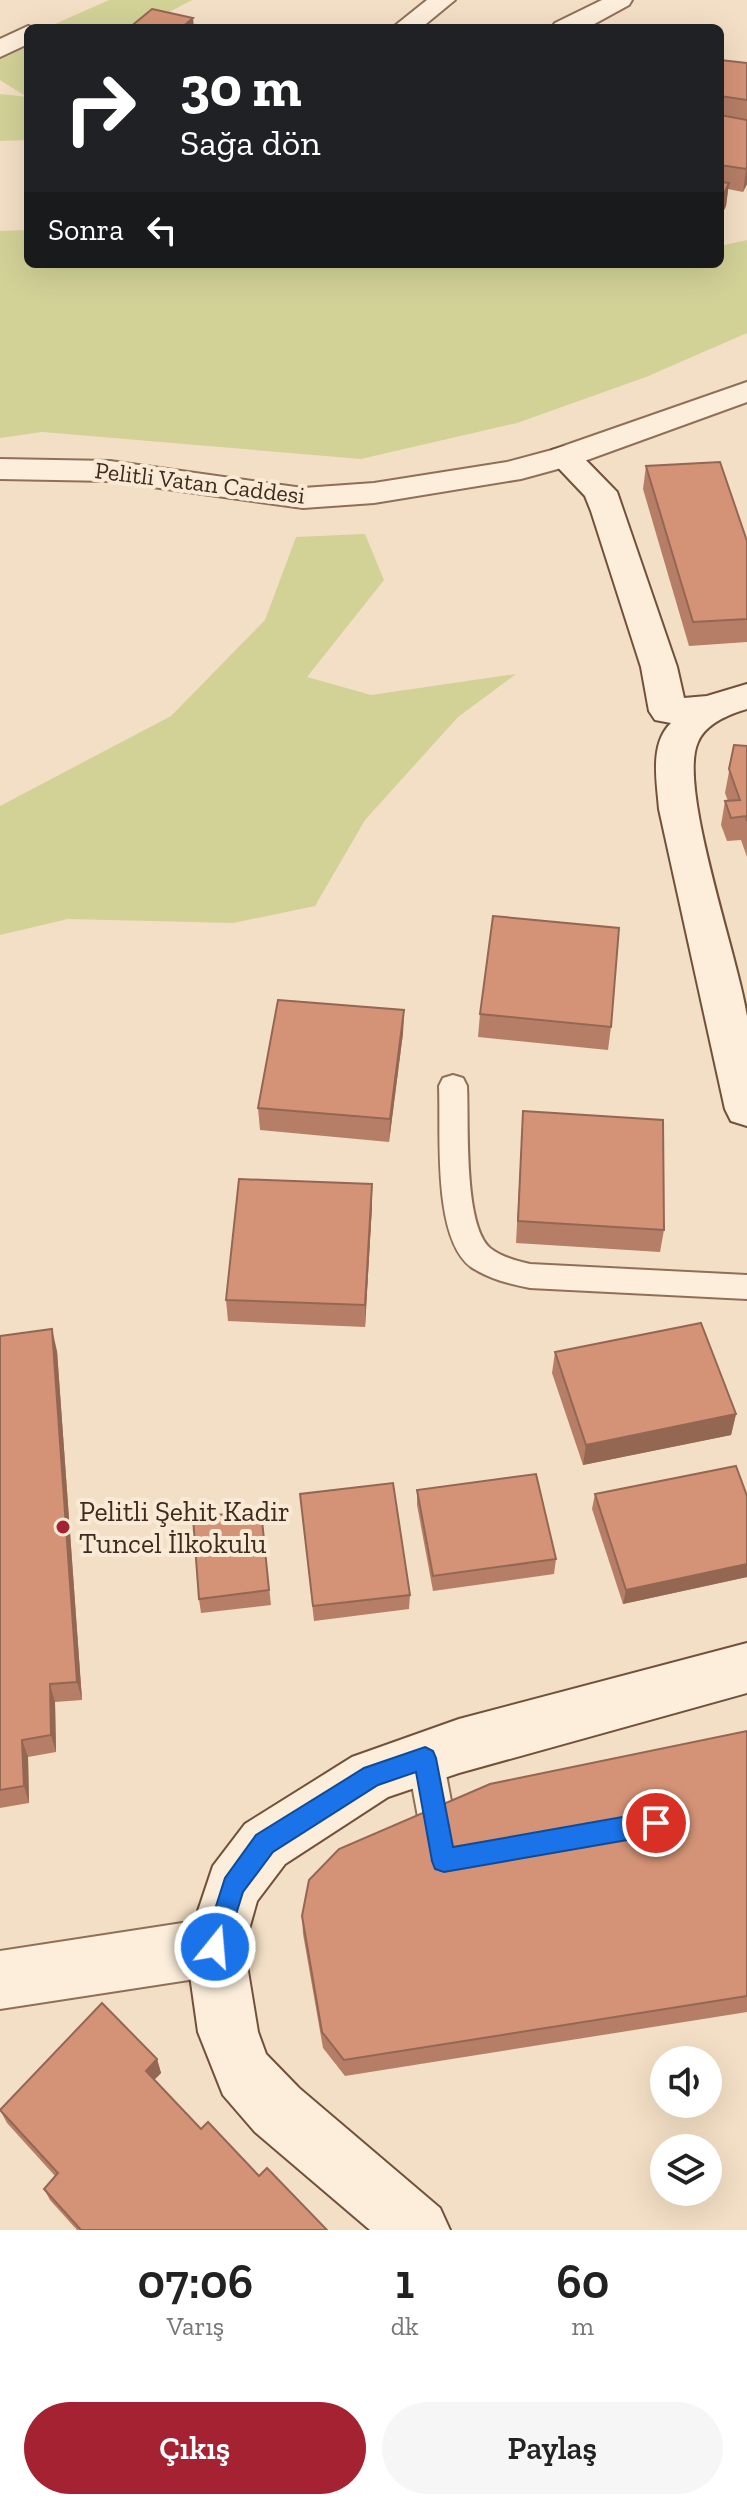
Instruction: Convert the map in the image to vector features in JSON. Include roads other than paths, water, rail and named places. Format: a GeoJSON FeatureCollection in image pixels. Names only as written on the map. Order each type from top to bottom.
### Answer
{"type":"FeatureCollection","features":[{"type":"Feature","properties":{"kind":"street"},"geometry":{"type":"LineString","coordinates":[[410,24],[443,0]]}},
{"type":"Feature","properties":{"kind":"street"},"geometry":{"type":"LineString","coordinates":[[575,24],[620,0]]}},
{"type":"Feature","properties":{"kind":"street"},"geometry":{"type":"LineString","coordinates":[[0,49],[24,36]]}},
{"type":"Feature","properties":{"kind":"street","name":"Pelitli Vatan Caddesi"},"geometry":{"type":"LineString","coordinates":[[0,469],[110,471],[303,498],[437,485],[509,472],[564,457],[747,391]]}},
{"type":"Feature","properties":{"kind":"street"},"geometry":{"type":"LineString","coordinates":[[564,457],[594,485],[604,501],[659,667],[668,711],[735,708]]}},
{"type":"Feature","properties":{"kind":"street"},"geometry":{"type":"LineString","coordinates":[[735,708],[680,736],[675,761],[678,809],[747,1109]]}},
{"type":"Feature","properties":{"kind":"street"},"geometry":{"type":"LineString","coordinates":[[418,2230],[277,2110],[244,2074],[228,2032],[215,1947],[233,1886],[265,1844],[372,1776],[459,1746],[747,1668]]}},
{"type":"Feature","properties":{"kind":"street"},"geometry":{"type":"LineString","coordinates":[[0,1980],[215,1947]]}},
{"type":"Feature","properties":{"kind":"lane"},"geometry":{"type":"LineString","coordinates":[[453,1086],[458,1202],[464,1236],[480,1257],[507,1271],[530,1276],[747,1287]]}},
{"type":"Feature","properties":{"kind":"lane"},"geometry":{"type":"LineString","coordinates":[[425,1758],[444,1861],[474,1855]]}},
{"type":"Feature","properties":{"kind":"place","name":"Pelitli Şehit Kadir Tuncel İlkokulu"},"geometry":{"type":"Point","coordinates":[63,1527]}}]}
